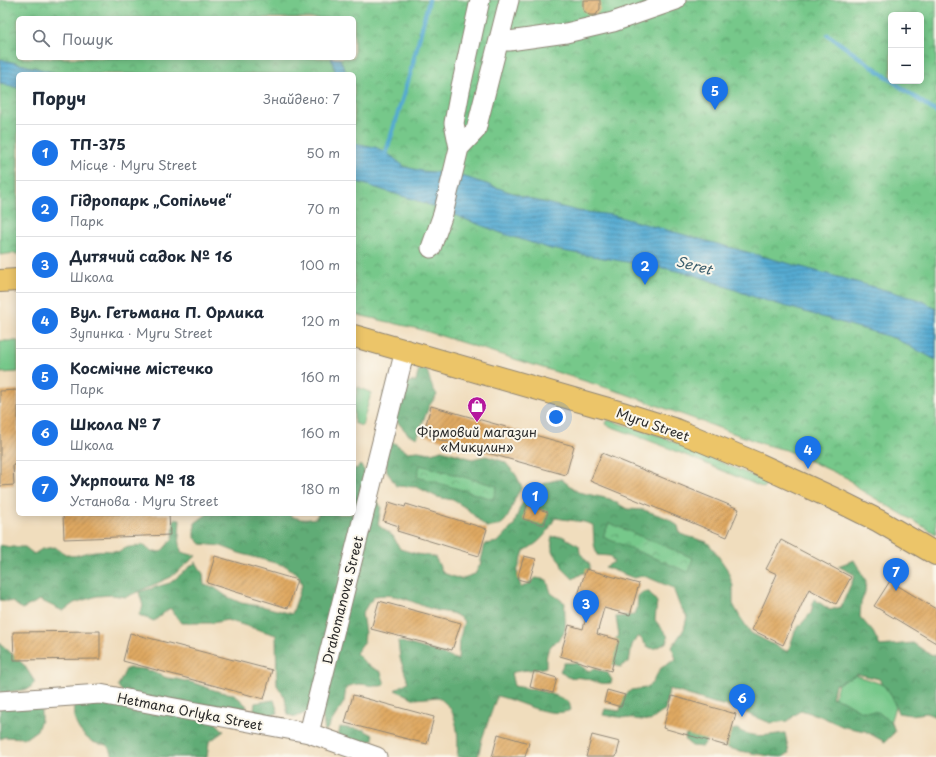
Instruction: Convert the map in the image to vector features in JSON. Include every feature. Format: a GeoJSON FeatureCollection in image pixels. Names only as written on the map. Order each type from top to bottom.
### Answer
{"type":"FeatureCollection","features":[{"type":"Feature","properties":{"kind":"main road"},"geometry":{"type":"LineString","coordinates":[[0,281],[16,280]]}},
{"type":"Feature","properties":{"kind":"main road","name":"Myru Street"},"geometry":{"type":"LineString","coordinates":[[356,337],[622,412],[676,430],[758,464],[841,502],[879,521],[936,554]]}},
{"type":"Feature","properties":{"kind":"street"},"geometry":{"type":"LineString","coordinates":[[431,248],[443,214],[459,148],[454,123],[480,0]]}},
{"type":"Feature","properties":{"kind":"street"},"geometry":{"type":"LineString","coordinates":[[459,148],[476,130],[508,0]]}},
{"type":"Feature","properties":{"kind":"street"},"geometry":{"type":"LineString","coordinates":[[499,41],[566,33],[613,22],[676,0]]}},
{"type":"Feature","properties":{"kind":"street"},"geometry":{"type":"LineString","coordinates":[[460,91],[484,97]]}},
{"type":"Feature","properties":{"kind":"street","name":"Drahomanova Street"},"geometry":{"type":"LineString","coordinates":[[309,733],[405,350]]}},
{"type":"Feature","properties":{"kind":"street","name":"Hetmana Orlyka Street"},"geometry":{"type":"LineString","coordinates":[[0,701],[100,694],[309,733],[377,757]]}},
{"type":"Feature","properties":{"kind":"green space"},"geometry":{"type":"Polygon","coordinates":[[[0,0],[936,0],[936,534],[859,489],[847,478],[786,450],[766,445],[623,393],[419,329],[356,314],[356,72],[16,72],[16,254],[0,255],[0,0]]]}},
{"type":"Feature","properties":{"kind":"green space"},"geometry":{"type":"Polygon","coordinates":[[[0,341],[16,341],[16,372],[0,373],[0,341]]]}},
{"type":"Feature","properties":{"kind":"green space"},"geometry":{"type":"Polygon","coordinates":[[[419,368],[427,370],[431,384],[437,395],[429,406],[417,438],[408,434],[394,418],[386,405],[383,393],[402,383],[416,381],[419,368]]]}},
{"type":"Feature","properties":{"kind":"green space"},"geometry":{"type":"Polygon","coordinates":[[[358,387],[371,393],[362,426],[356,424],[356,394],[358,387]]]}},
{"type":"Feature","properties":{"kind":"green space"},"geometry":{"type":"Polygon","coordinates":[[[608,420],[658,435],[767,482],[764,488],[666,447],[607,425],[606,423],[608,420]]]}},
{"type":"Feature","properties":{"kind":"green space"},"geometry":{"type":"Polygon","coordinates":[[[393,442],[407,452],[418,451],[431,453],[442,450],[472,459],[486,456],[505,462],[516,475],[522,487],[515,498],[508,517],[498,526],[486,527],[466,508],[453,500],[437,497],[417,487],[396,486],[387,471],[385,452],[393,442]]]}},
{"type":"Feature","properties":{"kind":"green space"},"geometry":{"type":"Polygon","coordinates":[[[360,465],[369,476],[377,500],[381,507],[378,525],[393,536],[400,549],[435,557],[443,573],[460,579],[475,574],[480,565],[485,544],[498,542],[514,525],[520,507],[533,489],[548,482],[561,479],[578,492],[610,499],[627,509],[644,510],[667,518],[678,526],[680,534],[707,542],[714,550],[727,569],[733,586],[733,604],[751,633],[788,652],[795,631],[811,613],[814,599],[830,610],[841,607],[855,575],[838,566],[854,560],[866,581],[865,592],[861,603],[860,617],[873,632],[880,646],[913,643],[928,653],[936,656],[936,717],[926,713],[911,715],[898,713],[892,697],[879,679],[858,674],[835,685],[832,697],[842,700],[861,711],[878,712],[892,723],[895,732],[885,742],[865,731],[844,727],[820,716],[801,710],[788,721],[771,723],[752,716],[737,708],[714,703],[669,689],[665,710],[650,721],[603,715],[605,709],[620,711],[623,697],[631,690],[646,688],[652,683],[661,668],[676,659],[672,647],[684,629],[687,617],[679,604],[673,588],[647,577],[642,576],[634,578],[605,567],[614,562],[610,556],[597,555],[594,544],[593,525],[584,522],[555,518],[542,538],[524,551],[517,572],[521,588],[536,578],[547,580],[551,593],[565,603],[564,633],[549,648],[546,667],[511,673],[514,686],[549,693],[569,702],[571,710],[562,712],[544,711],[497,696],[482,739],[478,757],[457,757],[458,738],[455,719],[450,708],[439,697],[415,699],[395,690],[408,682],[400,658],[398,641],[437,652],[458,660],[459,642],[464,621],[453,614],[427,608],[399,597],[384,595],[375,596],[362,614],[365,633],[364,642],[356,653],[367,665],[381,672],[385,685],[375,686],[356,684],[346,688],[344,702],[325,732],[320,707],[296,717],[288,715],[285,698],[277,685],[276,635],[227,620],[212,623],[181,623],[170,608],[154,621],[139,615],[143,606],[139,592],[170,583],[196,562],[203,574],[204,585],[215,588],[226,596],[241,603],[292,614],[302,585],[298,575],[286,566],[239,553],[221,546],[201,544],[195,538],[195,523],[204,516],[293,516],[305,519],[316,518],[317,516],[356,516],[356,469],[360,465]]]}},
{"type":"Feature","properties":{"kind":"green space"},"geometry":{"type":"Polygon","coordinates":[[[420,465],[497,486],[493,499],[417,477],[420,465]]]}},
{"type":"Feature","properties":{"kind":"green space"},"geometry":{"type":"Polygon","coordinates":[[[174,519],[180,519],[179,537],[181,552],[196,556],[171,577],[126,597],[112,595],[97,596],[74,603],[63,611],[40,600],[22,609],[13,602],[0,600],[0,545],[25,547],[34,554],[42,549],[55,547],[71,556],[98,551],[120,552],[124,548],[143,545],[151,551],[161,552],[173,538],[174,519]]]}},
{"type":"Feature","properties":{"kind":"green space"},"geometry":{"type":"Polygon","coordinates":[[[609,523],[693,558],[688,572],[603,537],[609,523]]]}},
{"type":"Feature","properties":{"kind":"green space"},"geometry":{"type":"Polygon","coordinates":[[[562,536],[579,546],[580,553],[590,565],[589,571],[573,579],[563,569],[560,561],[553,552],[552,537],[562,536]]]}},
{"type":"Feature","properties":{"kind":"green space"},"geometry":{"type":"Polygon","coordinates":[[[643,592],[649,592],[657,602],[655,620],[667,635],[668,641],[659,647],[652,648],[640,637],[637,637],[632,645],[629,662],[620,667],[609,664],[614,640],[619,636],[616,617],[634,615],[637,609],[638,596],[643,592]]]}},
{"type":"Feature","properties":{"kind":"green space"},"geometry":{"type":"Polygon","coordinates":[[[0,643],[24,665],[35,682],[29,689],[0,693],[0,643]]]}},
{"type":"Feature","properties":{"kind":"green space"},"geometry":{"type":"Polygon","coordinates":[[[564,663],[577,663],[588,671],[594,669],[607,672],[612,680],[611,683],[599,683],[583,678],[567,677],[560,671],[564,663]]]}},
{"type":"Feature","properties":{"kind":"green space"},"geometry":{"type":"Polygon","coordinates":[[[126,669],[145,669],[167,678],[194,683],[220,692],[234,694],[247,706],[242,715],[124,694],[118,686],[126,669]]]}},
{"type":"Feature","properties":{"kind":"green space"},"geometry":{"type":"Polygon","coordinates":[[[842,671],[900,690],[890,723],[832,704],[842,671]]]}},
{"type":"Feature","properties":{"kind":"green space"},"geometry":{"type":"Polygon","coordinates":[[[76,699],[134,705],[151,714],[166,713],[214,721],[224,731],[209,742],[207,757],[113,757],[107,746],[88,739],[79,729],[74,718],[74,705],[76,699]]]}},
{"type":"Feature","properties":{"kind":"green space"},"geometry":{"type":"Polygon","coordinates":[[[274,700],[278,713],[261,718],[254,709],[255,703],[274,700]]]}},
{"type":"Feature","properties":{"kind":"green space"},"geometry":{"type":"Polygon","coordinates":[[[41,703],[41,720],[37,730],[26,738],[4,737],[0,739],[0,706],[41,703]]]}},
{"type":"Feature","properties":{"kind":"green space"},"geometry":{"type":"Polygon","coordinates":[[[340,727],[364,730],[373,735],[373,740],[349,753],[332,749],[340,727]]]}},
{"type":"Feature","properties":{"kind":"green space"},"geometry":{"type":"Polygon","coordinates":[[[737,729],[754,735],[785,733],[789,753],[781,757],[762,755],[726,747],[719,740],[724,731],[737,729]]]}},
{"type":"Feature","properties":{"kind":"green space"},"geometry":{"type":"Polygon","coordinates":[[[691,733],[706,739],[706,742],[702,747],[692,746],[686,741],[685,736],[691,733]]]}},
{"type":"Feature","properties":{"kind":"water"},"geometry":{"type":"Polygon","coordinates":[[[0,59],[52,72],[16,72],[16,87],[0,83],[0,59]]]}},
{"type":"Feature","properties":{"kind":"water"},"geometry":{"type":"Polygon","coordinates":[[[332,60],[340,60],[346,72],[335,72],[332,60]]]}},
{"type":"Feature","properties":{"kind":"water","name":"Seret"},"geometry":{"type":"Polygon","coordinates":[[[356,143],[375,147],[386,152],[405,167],[422,171],[456,174],[534,200],[578,211],[612,215],[923,301],[936,309],[936,360],[894,338],[757,298],[695,275],[551,249],[501,233],[421,202],[356,182],[356,143]]]}},
{"type":"Feature","properties":{"kind":"building"},"geometry":{"type":"Polygon","coordinates":[[[583,0],[600,0],[600,9],[596,15],[589,15],[583,10],[583,0]]]}},
{"type":"Feature","properties":{"kind":"building"},"geometry":{"type":"Polygon","coordinates":[[[16,390],[16,464],[13,465],[14,485],[0,486],[0,391],[16,390]]]}},
{"type":"Feature","properties":{"kind":"building"},"geometry":{"type":"Polygon","coordinates":[[[431,406],[574,446],[566,475],[423,435],[431,406]]]}},
{"type":"Feature","properties":{"kind":"building"},"geometry":{"type":"Polygon","coordinates":[[[602,453],[739,509],[727,537],[590,481],[602,453]]]}},
{"type":"Feature","properties":{"kind":"building"},"geometry":{"type":"Polygon","coordinates":[[[389,502],[405,507],[406,504],[487,529],[479,556],[397,531],[399,526],[383,521],[389,502]]]}},
{"type":"Feature","properties":{"kind":"building"},"geometry":{"type":"Polygon","coordinates":[[[527,505],[548,512],[544,525],[523,519],[527,505]]]}},
{"type":"Feature","properties":{"kind":"building"},"geometry":{"type":"Polygon","coordinates":[[[63,516],[169,516],[170,535],[64,539],[63,516]]]}},
{"type":"Feature","properties":{"kind":"building"},"geometry":{"type":"Polygon","coordinates":[[[781,540],[851,577],[836,604],[809,589],[783,645],[752,630],[777,574],[766,569],[781,540]]]}},
{"type":"Feature","properties":{"kind":"building"},"geometry":{"type":"Polygon","coordinates":[[[215,556],[297,580],[288,608],[207,583],[215,556]]]}},
{"type":"Feature","properties":{"kind":"building"},"geometry":{"type":"Polygon","coordinates":[[[524,556],[536,559],[529,582],[517,579],[524,556]]]}},
{"type":"Feature","properties":{"kind":"building"},"geometry":{"type":"Polygon","coordinates":[[[586,569],[639,584],[630,615],[604,608],[597,634],[619,640],[611,671],[560,656],[569,625],[583,629],[589,605],[576,602],[586,569]]]}},
{"type":"Feature","properties":{"kind":"building"},"geometry":{"type":"Polygon","coordinates":[[[890,581],[936,609],[936,643],[874,606],[890,581]]]}},
{"type":"Feature","properties":{"kind":"building"},"geometry":{"type":"Polygon","coordinates":[[[379,601],[461,623],[452,650],[371,629],[379,601]]]}},
{"type":"Feature","properties":{"kind":"building"},"geometry":{"type":"Polygon","coordinates":[[[100,631],[100,659],[14,660],[13,632],[100,631]]]}},
{"type":"Feature","properties":{"kind":"building"},"geometry":{"type":"Polygon","coordinates":[[[130,633],[272,670],[264,699],[123,661],[130,633]]]}},
{"type":"Feature","properties":{"kind":"building"},"geometry":{"type":"Polygon","coordinates":[[[534,671],[557,678],[553,693],[530,687],[534,671]]]}},
{"type":"Feature","properties":{"kind":"building"},"geometry":{"type":"Polygon","coordinates":[[[607,690],[625,695],[621,707],[604,702],[607,690]]]}},
{"type":"Feature","properties":{"kind":"building"},"geometry":{"type":"Polygon","coordinates":[[[353,695],[434,717],[427,744],[345,723],[353,695]]]}},
{"type":"Feature","properties":{"kind":"building"},"geometry":{"type":"Polygon","coordinates":[[[672,696],[736,714],[727,746],[663,728],[672,696]]]}},
{"type":"Feature","properties":{"kind":"building"},"geometry":{"type":"Polygon","coordinates":[[[498,734],[529,743],[525,757],[492,757],[498,734]]]}},
{"type":"Feature","properties":{"kind":"building"},"geometry":{"type":"Polygon","coordinates":[[[592,735],[620,742],[616,757],[586,757],[592,735]]]}},
{"type":"Feature","properties":{"kind":"waterway"},"geometry":{"type":"LineString","coordinates":[[385,156],[410,74],[429,0]]}},
{"type":"Feature","properties":{"kind":"waterway"},"geometry":{"type":"LineString","coordinates":[[828,35],[888,78]]}},
{"type":"Feature","properties":{"kind":"waterway"},"geometry":{"type":"LineString","coordinates":[[896,84],[936,112]]}},
{"type":"Feature","properties":{"kind":"place","name":"Космічне містечко"},"geometry":{"type":"Point","coordinates":[715,110]}},
{"type":"Feature","properties":{"kind":"place","name":"Гідропарк „Сопільче“"},"geometry":{"type":"Point","coordinates":[645,285]}},
{"type":"Feature","properties":{"kind":"place","name":"Фірмовий магазин «Микулин»"},"geometry":{"type":"Point","coordinates":[477,423]}},
{"type":"Feature","properties":{"kind":"place","name":"Вул. Гетьмана П. Орлика"},"geometry":{"type":"Point","coordinates":[808,469]}},
{"type":"Feature","properties":{"kind":"place","name":"ТП-375"},"geometry":{"type":"Point","coordinates":[535,515]}},
{"type":"Feature","properties":{"kind":"place","name":"Укрпошта № 18"},"geometry":{"type":"Point","coordinates":[896,591]}},
{"type":"Feature","properties":{"kind":"place","name":"Дитячий садок № 16"},"geometry":{"type":"Point","coordinates":[586,623]}},
{"type":"Feature","properties":{"kind":"place","name":"Школа № 7"},"geometry":{"type":"Point","coordinates":[742,717]}}]}
